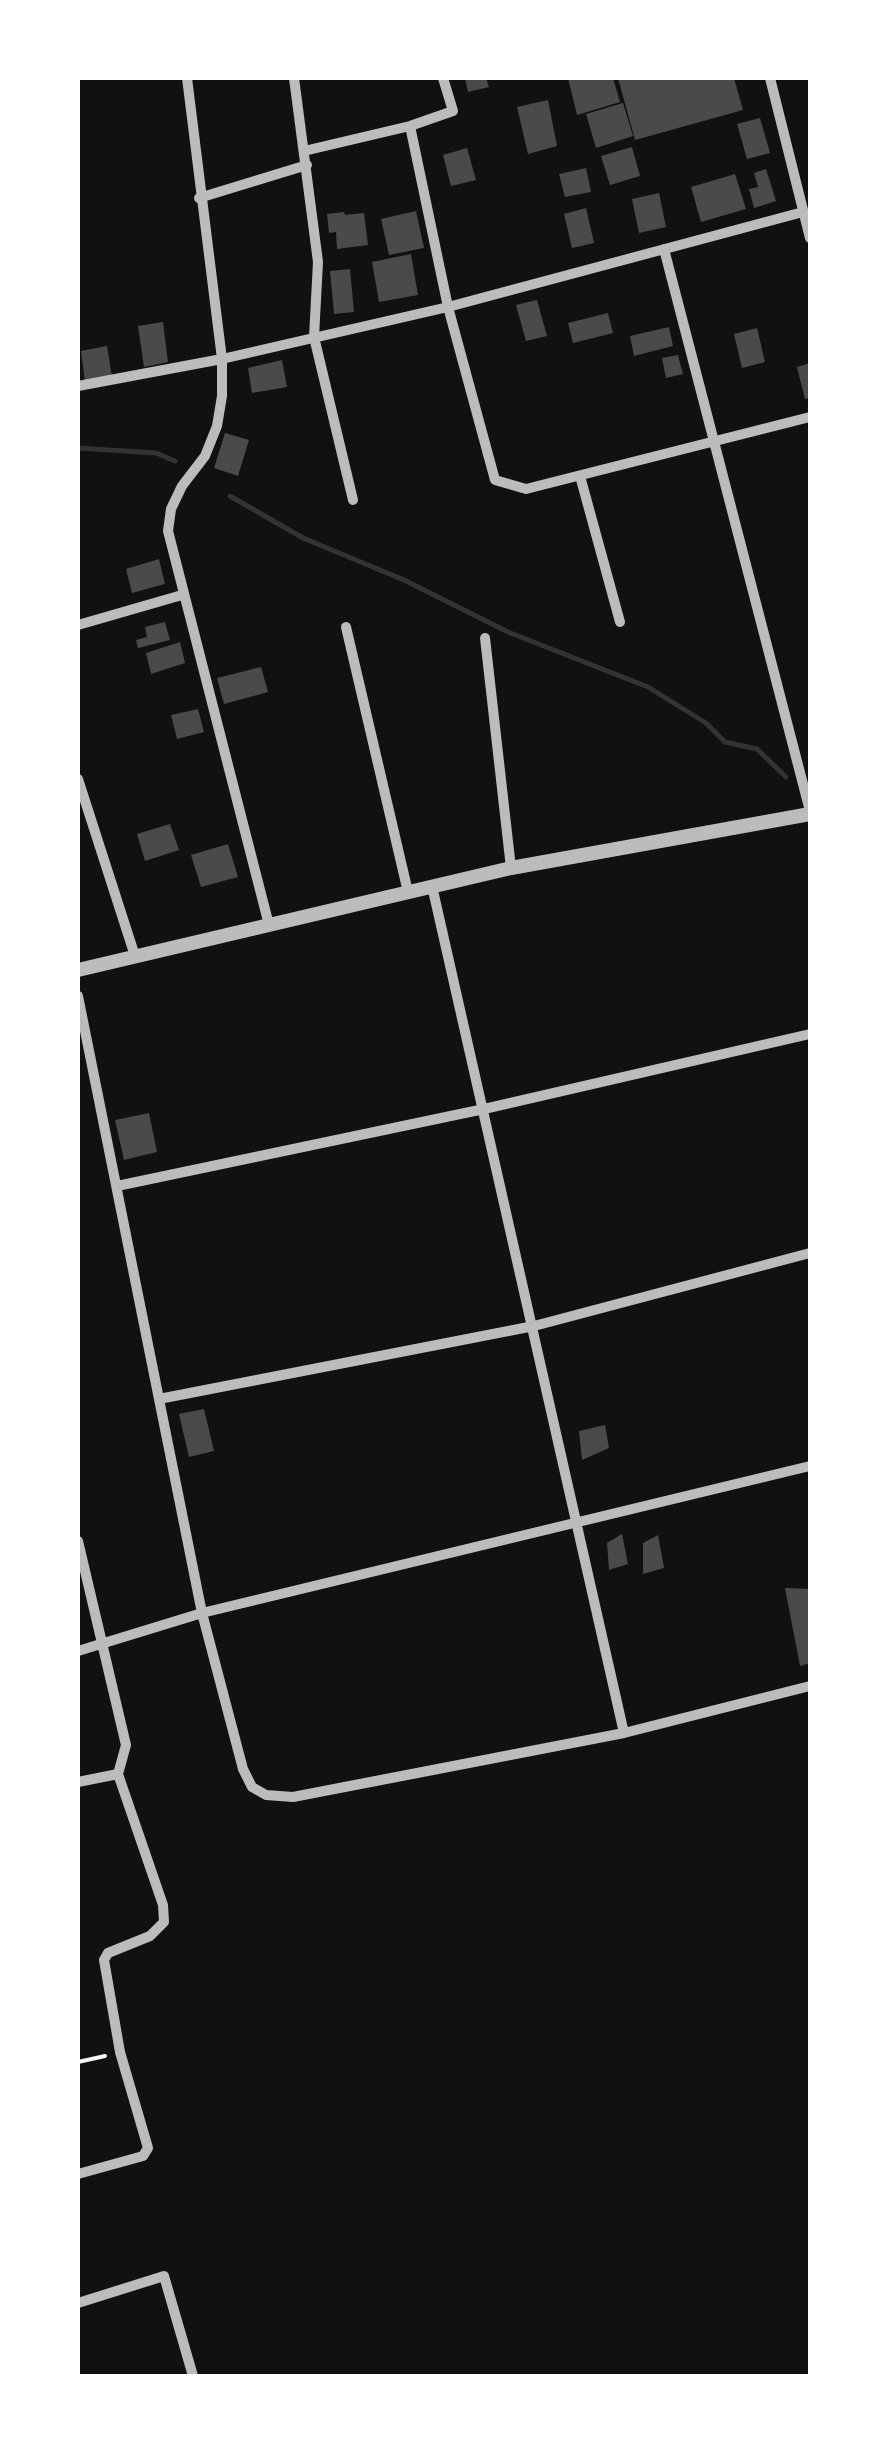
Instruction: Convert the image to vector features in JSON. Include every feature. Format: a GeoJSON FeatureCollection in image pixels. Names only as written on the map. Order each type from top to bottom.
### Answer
{"type":"FeatureCollection","features":[{"type":"Feature","properties":{"kind":"street"},"geometry":{"type":"LineString","coordinates":[[187,78],[222,359],[222,396],[217,426],[204,456],[182,486],[168,531],[269,924]]}},
{"type":"Feature","properties":{"kind":"street"},"geometry":{"type":"LineString","coordinates":[[294,78],[318,262],[314,337],[353,500]]}},
{"type":"Feature","properties":{"kind":"street"},"geometry":{"type":"LineString","coordinates":[[304,151],[453,112],[444,78]]}},
{"type":"Feature","properties":{"kind":"street"},"geometry":{"type":"LineString","coordinates":[[770,78],[810,238]]}},
{"type":"Feature","properties":{"kind":"street"},"geometry":{"type":"LineString","coordinates":[[410,126],[448,307],[494,480],[526,489],[810,418]]}},
{"type":"Feature","properties":{"kind":"street"},"geometry":{"type":"LineString","coordinates":[[200,198],[307,165]]}},
{"type":"Feature","properties":{"kind":"street"},"geometry":{"type":"LineString","coordinates":[[78,386],[222,359],[448,307],[803,212]]}},
{"type":"Feature","properties":{"kind":"street"},"geometry":{"type":"LineString","coordinates":[[78,970],[510,868],[810,812],[664,249]]}},
{"type":"Feature","properties":{"kind":"street"},"geometry":{"type":"LineString","coordinates":[[580,476],[620,622]]}},
{"type":"Feature","properties":{"kind":"street"},"geometry":{"type":"LineString","coordinates":[[78,625],[182,596]]}},
{"type":"Feature","properties":{"kind":"street"},"geometry":{"type":"LineString","coordinates":[[346,627],[408,892]]}},
{"type":"Feature","properties":{"kind":"street"},"geometry":{"type":"LineString","coordinates":[[484,638],[510,868]]}},
{"type":"Feature","properties":{"kind":"street"},"geometry":{"type":"LineString","coordinates":[[78,780],[134,956]]}},
{"type":"Feature","properties":{"kind":"street"},"geometry":{"type":"LineString","coordinates":[[432,886],[624,1733]]}},
{"type":"Feature","properties":{"kind":"street"},"geometry":{"type":"LineString","coordinates":[[78,996],[202,1612],[243,1769],[252,1787],[266,1795],[293,1797],[624,1733],[810,1686]]}},
{"type":"Feature","properties":{"kind":"street"},"geometry":{"type":"LineString","coordinates":[[117,1186],[484,1109],[810,1034]]}},
{"type":"Feature","properties":{"kind":"street"},"geometry":{"type":"LineString","coordinates":[[158,1399],[534,1326],[810,1253]]}},
{"type":"Feature","properties":{"kind":"street"},"geometry":{"type":"LineString","coordinates":[[78,1651],[202,1612],[810,1466]]}},
{"type":"Feature","properties":{"kind":"street"},"geometry":{"type":"LineString","coordinates":[[78,1541],[126,1745],[118,1774],[163,1905],[164,1922],[150,1936],[108,1953],[104,1960],[120,2052],[148,2148],[143,2156],[78,2174]]}},
{"type":"Feature","properties":{"kind":"street"},"geometry":{"type":"LineString","coordinates":[[78,1782],[118,1774]]}},
{"type":"Feature","properties":{"kind":"street"},"geometry":{"type":"LineString","coordinates":[[78,2302],[164,2276],[193,2376]]}},
{"type":"Feature","properties":{"kind":"path"},"geometry":{"type":"LineString","coordinates":[[78,2062],[120,2052]]}},
{"type":"Feature","properties":{"kind":"building"},"geometry":{"type":"Polygon","coordinates":[[[465,78],[486,78],[489,87],[468,92],[465,78]]]}},
{"type":"Feature","properties":{"kind":"building"},"geometry":{"type":"Polygon","coordinates":[[[568,78],[613,78],[620,102],[577,115],[568,78]]]}},
{"type":"Feature","properties":{"kind":"building"},"geometry":{"type":"Polygon","coordinates":[[[618,78],[734,78],[743,110],[635,140],[618,78]]]}},
{"type":"Feature","properties":{"kind":"building"},"geometry":{"type":"Polygon","coordinates":[[[548,100],[557,146],[528,154],[517,107],[548,100]]]}},
{"type":"Feature","properties":{"kind":"building"},"geometry":{"type":"Polygon","coordinates":[[[623,103],[633,136],[596,148],[586,114],[623,103]]]}},
{"type":"Feature","properties":{"kind":"building"},"geometry":{"type":"Polygon","coordinates":[[[760,118],[770,153],[747,159],[737,124],[760,118]]]}},
{"type":"Feature","properties":{"kind":"building"},"geometry":{"type":"Polygon","coordinates":[[[632,147],[640,176],[610,185],[601,156],[632,147]]]}},
{"type":"Feature","properties":{"kind":"building"},"geometry":{"type":"Polygon","coordinates":[[[467,148],[476,180],[451,186],[443,155],[467,148]]]}},
{"type":"Feature","properties":{"kind":"building"},"geometry":{"type":"Polygon","coordinates":[[[586,168],[591,192],[565,197],[559,174],[586,168]]]}},
{"type":"Feature","properties":{"kind":"building"},"geometry":{"type":"Polygon","coordinates":[[[766,169],[776,201],[754,208],[749,189],[758,187],[754,173],[766,169]]]}},
{"type":"Feature","properties":{"kind":"building"},"geometry":{"type":"Polygon","coordinates":[[[735,174],[746,209],[701,222],[691,187],[735,174]]]}},
{"type":"Feature","properties":{"kind":"building"},"geometry":{"type":"Polygon","coordinates":[[[659,193],[666,227],[639,233],[632,199],[659,193]]]}},
{"type":"Feature","properties":{"kind":"building"},"geometry":{"type":"Polygon","coordinates":[[[586,208],[594,243],[572,248],[564,214],[586,208]]]}},
{"type":"Feature","properties":{"kind":"building"},"geometry":{"type":"Polygon","coordinates":[[[416,211],[424,248],[389,255],[381,219],[416,211]]]}},
{"type":"Feature","properties":{"kind":"building"},"geometry":{"type":"Polygon","coordinates":[[[364,213],[368,245],[337,249],[336,232],[329,233],[327,214],[364,213]]]}},
{"type":"Feature","properties":{"kind":"building"},"geometry":{"type":"Polygon","coordinates":[[[411,254],[418,295],[379,302],[372,262],[411,254]]]}},
{"type":"Feature","properties":{"kind":"building"},"geometry":{"type":"Polygon","coordinates":[[[350,269],[354,312],[334,314],[330,271],[350,269]]]}},
{"type":"Feature","properties":{"kind":"building"},"geometry":{"type":"Polygon","coordinates":[[[537,300],[547,336],[526,341],[516,305],[537,300]]]}},
{"type":"Feature","properties":{"kind":"building"},"geometry":{"type":"Polygon","coordinates":[[[608,313],[613,333],[573,343],[568,323],[608,313]]]}},
{"type":"Feature","properties":{"kind":"building"},"geometry":{"type":"Polygon","coordinates":[[[163,322],[168,362],[144,367],[138,326],[163,322]]]}},
{"type":"Feature","properties":{"kind":"building"},"geometry":{"type":"Polygon","coordinates":[[[669,327],[673,346],[634,356],[630,336],[669,327]]]}},
{"type":"Feature","properties":{"kind":"building"},"geometry":{"type":"Polygon","coordinates":[[[757,328],[765,362],[742,368],[734,334],[757,328]]]}},
{"type":"Feature","properties":{"kind":"building"},"geometry":{"type":"Polygon","coordinates":[[[107,346],[112,377],[85,382],[81,351],[107,346]]]}},
{"type":"Feature","properties":{"kind":"building"},"geometry":{"type":"Polygon","coordinates":[[[678,355],[683,374],[666,378],[662,358],[678,355]]]}},
{"type":"Feature","properties":{"kind":"building"},"geometry":{"type":"Polygon","coordinates":[[[282,360],[287,387],[252,393],[248,368],[282,360]]]}},
{"type":"Feature","properties":{"kind":"building"},"geometry":{"type":"Polygon","coordinates":[[[810,363],[810,398],[805,399],[797,367],[810,363]]]}},
{"type":"Feature","properties":{"kind":"building"},"geometry":{"type":"Polygon","coordinates":[[[225,433],[249,440],[238,476],[214,468],[225,433]]]}},
{"type":"Feature","properties":{"kind":"building"},"geometry":{"type":"Polygon","coordinates":[[[159,559],[165,584],[132,593],[126,569],[159,559]]]}},
{"type":"Feature","properties":{"kind":"building"},"geometry":{"type":"Polygon","coordinates":[[[165,622],[170,640],[138,648],[136,640],[147,637],[145,627],[165,622]]]}},
{"type":"Feature","properties":{"kind":"building"},"geometry":{"type":"Polygon","coordinates":[[[180,642],[185,663],[151,674],[146,653],[180,642]]]}},
{"type":"Feature","properties":{"kind":"building"},"geometry":{"type":"Polygon","coordinates":[[[261,667],[268,692],[224,704],[217,678],[261,667]]]}},
{"type":"Feature","properties":{"kind":"building"},"geometry":{"type":"Polygon","coordinates":[[[198,709],[204,732],[177,739],[171,715],[198,709]]]}},
{"type":"Feature","properties":{"kind":"building"},"geometry":{"type":"Polygon","coordinates":[[[170,824],[179,850],[145,861],[137,834],[170,824]]]}},
{"type":"Feature","properties":{"kind":"building"},"geometry":{"type":"Polygon","coordinates":[[[228,844],[238,877],[201,887],[191,855],[228,844]]]}},
{"type":"Feature","properties":{"kind":"building"},"geometry":{"type":"Polygon","coordinates":[[[149,1113],[157,1152],[124,1160],[115,1120],[149,1113]]]}},
{"type":"Feature","properties":{"kind":"building"},"geometry":{"type":"Polygon","coordinates":[[[204,1409],[214,1451],[189,1457],[179,1414],[204,1409]]]}},
{"type":"Feature","properties":{"kind":"building"},"geometry":{"type":"Polygon","coordinates":[[[605,1425],[609,1448],[582,1460],[579,1431],[605,1425]]]}},
{"type":"Feature","properties":{"kind":"building"},"geometry":{"type":"Polygon","coordinates":[[[622,1534],[628,1564],[609,1570],[607,1543],[622,1534]]]}},
{"type":"Feature","properties":{"kind":"building"},"geometry":{"type":"Polygon","coordinates":[[[658,1535],[664,1568],[643,1574],[643,1543],[658,1535]]]}},
{"type":"Feature","properties":{"kind":"building"},"geometry":{"type":"Polygon","coordinates":[[[785,1588],[810,1589],[810,1663],[800,1666],[785,1588]]]}},
{"type":"Feature","properties":{"kind":"waterway"},"geometry":{"type":"LineString","coordinates":[[78,448],[156,453],[175,461]]}},
{"type":"Feature","properties":{"kind":"waterway"},"geometry":{"type":"LineString","coordinates":[[230,496],[303,538],[404,580],[508,632],[648,687],[706,723],[725,742],[757,749],[786,777]]}}]}
